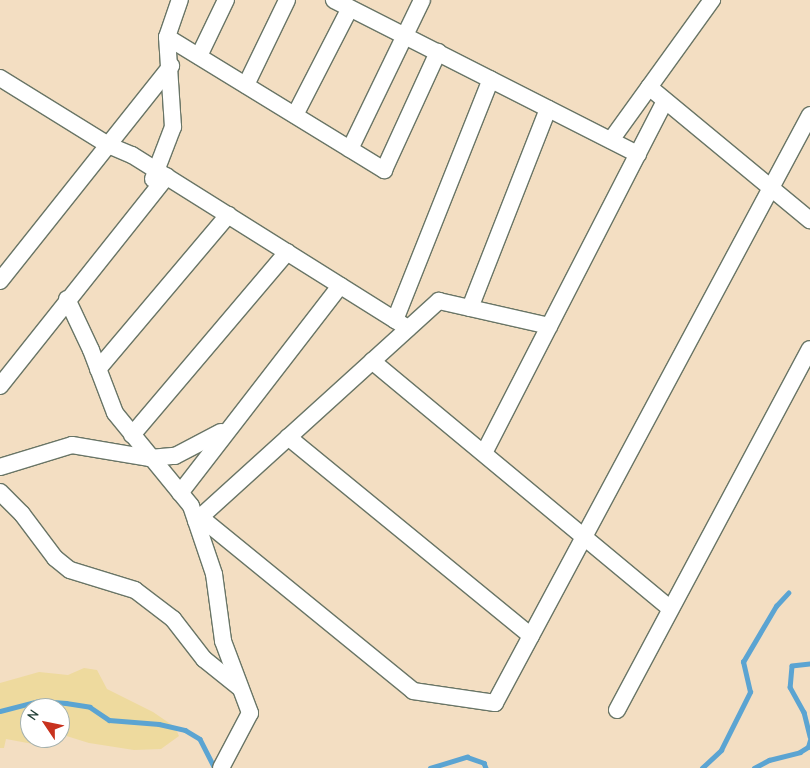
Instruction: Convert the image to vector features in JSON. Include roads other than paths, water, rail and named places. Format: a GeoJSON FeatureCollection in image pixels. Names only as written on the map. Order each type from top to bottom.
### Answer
{"type":"FeatureCollection","features":[{"type":"Feature","properties":{"kind":"street"},"geometry":{"type":"LineString","coordinates":[[0,386],[145,202],[161,173],[173,128],[171,66],[167,37],[180,0]]}},
{"type":"Feature","properties":{"kind":"street"},"geometry":{"type":"LineString","coordinates":[[199,56],[226,0]]}},
{"type":"Feature","properties":{"kind":"street"},"geometry":{"type":"LineString","coordinates":[[246,85],[287,0]]}},
{"type":"Feature","properties":{"kind":"street"},"geometry":{"type":"LineString","coordinates":[[334,0],[638,154]]}},
{"type":"Feature","properties":{"kind":"street"},"geometry":{"type":"LineString","coordinates":[[350,149],[422,0]]}},
{"type":"Feature","properties":{"kind":"street"},"geometry":{"type":"LineString","coordinates":[[611,140],[712,0]]}},
{"type":"Feature","properties":{"kind":"street"},"geometry":{"type":"LineString","coordinates":[[295,115],[350,8]]}},
{"type":"Feature","properties":{"kind":"street"},"geometry":{"type":"LineString","coordinates":[[167,37],[384,170],[438,52]]}},
{"type":"Feature","properties":{"kind":"street"},"geometry":{"type":"LineString","coordinates":[[0,281],[171,66]]}},
{"type":"Feature","properties":{"kind":"street"},"geometry":{"type":"LineString","coordinates":[[0,78],[108,145],[132,155],[402,324]]}},
{"type":"Feature","properties":{"kind":"street"},"geometry":{"type":"LineString","coordinates":[[198,519],[372,361],[402,324],[491,80]]}},
{"type":"Feature","properties":{"kind":"street"},"geometry":{"type":"LineString","coordinates":[[649,87],[810,220]]}},
{"type":"Feature","properties":{"kind":"street"},"geometry":{"type":"LineString","coordinates":[[484,453],[666,101]]}},
{"type":"Feature","properties":{"kind":"street"},"geometry":{"type":"LineString","coordinates":[[470,308],[548,108]]}},
{"type":"Feature","properties":{"kind":"street"},"geometry":{"type":"LineString","coordinates":[[198,519],[413,691],[495,703],[810,115]]}},
{"type":"Feature","properties":{"kind":"street"},"geometry":{"type":"LineString","coordinates":[[98,369],[228,215]]}},
{"type":"Feature","properties":{"kind":"street"},"geometry":{"type":"LineString","coordinates":[[132,435],[287,252]]}},
{"type":"Feature","properties":{"kind":"street"},"geometry":{"type":"LineString","coordinates":[[180,492],[340,286]]}},
{"type":"Feature","properties":{"kind":"street"},"geometry":{"type":"LineString","coordinates":[[67,299],[115,413],[191,506],[198,519],[214,574],[223,641],[250,713],[221,768]]}},
{"type":"Feature","properties":{"kind":"street"},"geometry":{"type":"LineString","coordinates":[[402,324],[439,301],[549,326]]}},
{"type":"Feature","properties":{"kind":"street"},"geometry":{"type":"LineString","coordinates":[[617,710],[810,349]]}},
{"type":"Feature","properties":{"kind":"street"},"geometry":{"type":"LineString","coordinates":[[372,361],[671,609]]}},
{"type":"Feature","properties":{"kind":"street"},"geometry":{"type":"LineString","coordinates":[[0,467],[72,445],[150,458],[175,456],[202,445],[231,426]]}},
{"type":"Feature","properties":{"kind":"street"},"geometry":{"type":"LineString","coordinates":[[288,437],[531,636]]}},
{"type":"Feature","properties":{"kind":"street"},"geometry":{"type":"LineString","coordinates":[[0,492],[70,570],[135,590],[173,619],[204,659],[241,690]]}},
{"type":"Feature","properties":{"kind":"waterway"},"geometry":{"type":"LineString","coordinates":[[702,768],[721,750],[750,692],[743,662],[776,606],[788,593]]}},
{"type":"Feature","properties":{"kind":"waterway"},"geometry":{"type":"LineString","coordinates":[[810,664],[792,666],[790,687],[804,712],[810,736]]}},
{"type":"Feature","properties":{"kind":"waterway"},"geometry":{"type":"LineString","coordinates":[[0,711],[39,701],[66,703],[90,707],[109,720],[159,724],[185,730],[200,739],[215,768]]}},
{"type":"Feature","properties":{"kind":"waterway"},"geometry":{"type":"LineString","coordinates":[[754,768],[769,760],[800,752],[808,747],[810,740]]}},
{"type":"Feature","properties":{"kind":"waterway"},"geometry":{"type":"LineString","coordinates":[[430,768],[467,757],[484,763],[486,768]]}}]}
